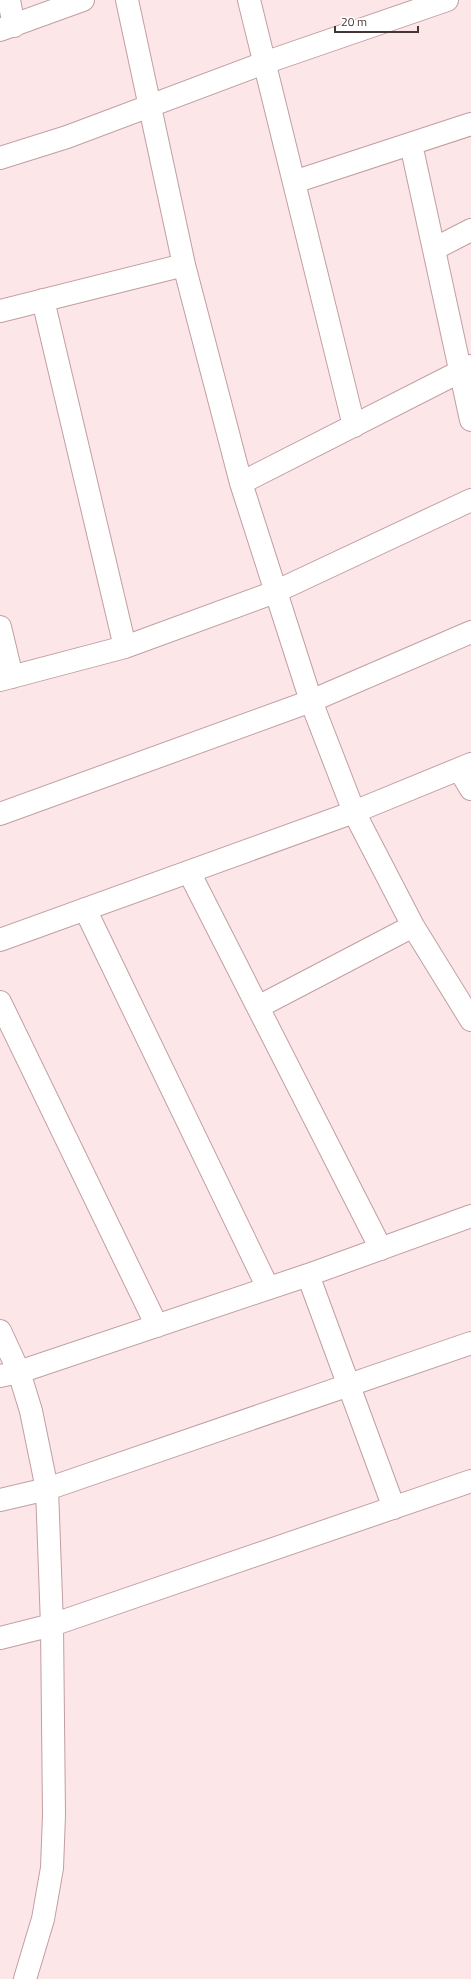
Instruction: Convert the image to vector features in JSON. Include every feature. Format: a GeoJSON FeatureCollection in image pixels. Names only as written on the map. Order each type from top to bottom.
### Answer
{"type":"FeatureCollection","features":[{"type":"Feature","properties":{"kind":"street"},"geometry":{"type":"LineString","coordinates":[[9,0],[7,28],[83,0]]}},
{"type":"Feature","properties":{"kind":"street"},"geometry":{"type":"LineString","coordinates":[[127,0],[184,265],[241,483],[311,701],[354,812],[413,926],[471,1020]]}},
{"type":"Feature","properties":{"kind":"street"},"geometry":{"type":"LineString","coordinates":[[249,0],[354,426]]}},
{"type":"Feature","properties":{"kind":"street"},"geometry":{"type":"LineString","coordinates":[[0,158],[67,137],[264,63],[447,0]]}},
{"type":"Feature","properties":{"kind":"street"},"geometry":{"type":"LineString","coordinates":[[294,182],[471,124]]}},
{"type":"Feature","properties":{"kind":"street"},"geometry":{"type":"LineString","coordinates":[[411,144],[434,249],[466,368],[471,420]]}},
{"type":"Feature","properties":{"kind":"street"},"geometry":{"type":"LineString","coordinates":[[434,249],[471,230]]}},
{"type":"Feature","properties":{"kind":"street"},"geometry":{"type":"LineString","coordinates":[[0,311],[184,265]]}},
{"type":"Feature","properties":{"kind":"street"},"geometry":{"type":"LineString","coordinates":[[43,300],[125,647]]}},
{"type":"Feature","properties":{"kind":"street"},"geometry":{"type":"LineString","coordinates":[[241,483],[466,368]]}},
{"type":"Feature","properties":{"kind":"street"},"geometry":{"type":"LineString","coordinates":[[0,627],[6,679],[125,647],[275,592],[471,500]]}},
{"type":"Feature","properties":{"kind":"street"},"geometry":{"type":"LineString","coordinates":[[0,814],[311,701],[471,632]]}},
{"type":"Feature","properties":{"kind":"street"},"geometry":{"type":"LineString","coordinates":[[0,940],[354,812],[465,767],[471,789]]}},
{"type":"Feature","properties":{"kind":"street"},"geometry":{"type":"LineString","coordinates":[[189,872],[382,1249]]}},
{"type":"Feature","properties":{"kind":"street"},"geometry":{"type":"LineString","coordinates":[[85,909],[268,1288]]}},
{"type":"Feature","properties":{"kind":"street"},"geometry":{"type":"LineString","coordinates":[[258,1007],[413,926]]}},
{"type":"Feature","properties":{"kind":"street"},"geometry":{"type":"LineString","coordinates":[[0,1002],[157,1326]]}},
{"type":"Feature","properties":{"kind":"street"},"geometry":{"type":"LineString","coordinates":[[10,1374],[308,1275],[471,1216]]}},
{"type":"Feature","properties":{"kind":"street"},"geometry":{"type":"LineString","coordinates":[[308,1275],[394,1508]]}},
{"type":"Feature","properties":{"kind":"street"},"geometry":{"type":"LineString","coordinates":[[0,1331],[10,1374],[31,1411],[47,1489],[52,1625],[54,1815],[52,1868],[43,1919],[25,1979]]}},
{"type":"Feature","properties":{"kind":"street"},"geometry":{"type":"LineString","coordinates":[[0,1500],[47,1489],[471,1343]]}},
{"type":"Feature","properties":{"kind":"street"},"geometry":{"type":"LineString","coordinates":[[0,1638],[52,1625],[471,1481]]}}]}
